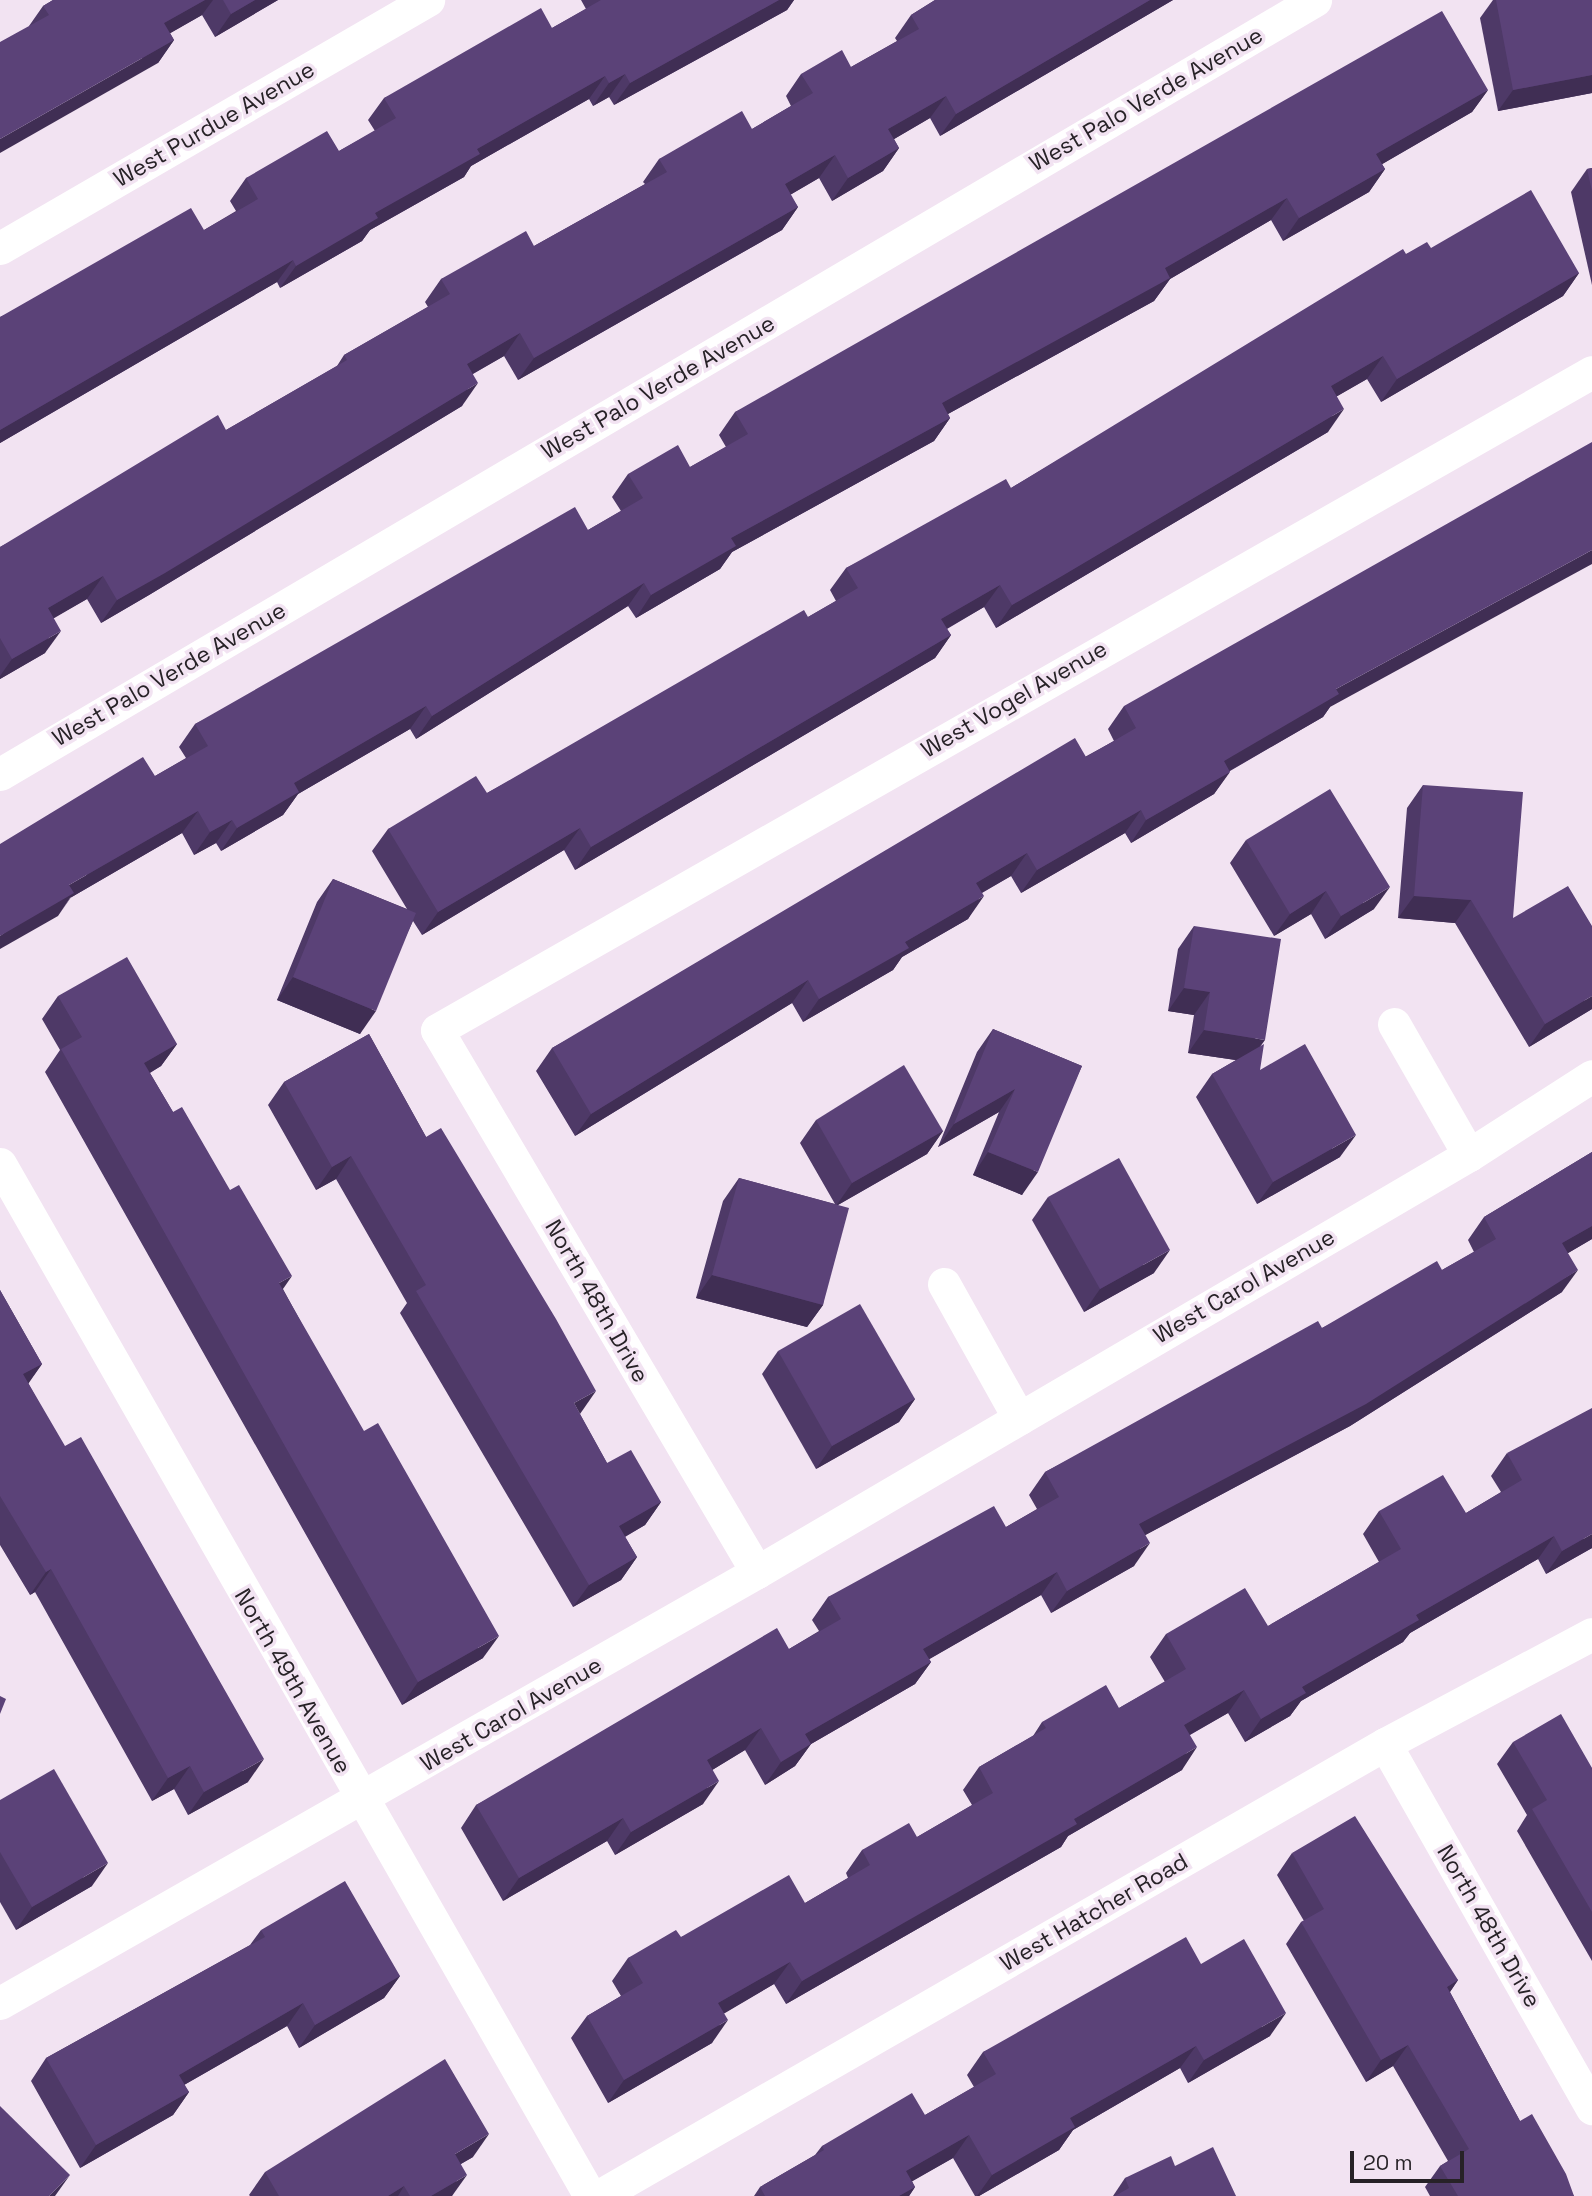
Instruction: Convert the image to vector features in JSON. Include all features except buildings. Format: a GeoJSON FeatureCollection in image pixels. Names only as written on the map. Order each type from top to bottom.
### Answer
{"type":"FeatureCollection","features":[{"type":"Feature","properties":{"kind":"street","name":"West Purdue Avenue"},"geometry":{"type":"LineString","coordinates":[[0,248],[428,0]]}},
{"type":"Feature","properties":{"kind":"street","name":"West Palo Verde Avenue"},"geometry":{"type":"LineString","coordinates":[[0,774],[1315,0]]}},
{"type":"Feature","properties":{"kind":"street","name":"West Vogel Avenue"},"geometry":{"type":"LineString","coordinates":[[437,1030],[1592,372]]}},
{"type":"Feature","properties":{"kind":"street"},"geometry":{"type":"LineString","coordinates":[[1394,1024],[1469,1155]]}},
{"type":"Feature","properties":{"kind":"street","name":"North 48th Drive"},"geometry":{"type":"LineString","coordinates":[[437,1030],[757,1572]]}},
{"type":"Feature","properties":{"kind":"street","name":"West Carol Avenue"},"geometry":{"type":"LineString","coordinates":[[0,2003],[362,1801],[757,1572],[1469,1155],[1592,1076]]}},
{"type":"Feature","properties":{"kind":"street","name":"North 49th Avenue"},"geometry":{"type":"LineString","coordinates":[[0,1164],[590,2196]]}},
{"type":"Feature","properties":{"kind":"street"},"geometry":{"type":"LineString","coordinates":[[944,1284],[1019,1418]]}},
{"type":"Feature","properties":{"kind":"street","name":"West Hatcher Road"},"geometry":{"type":"LineString","coordinates":[[599,2196],[1385,1744],[1592,1634]]}},
{"type":"Feature","properties":{"kind":"street","name":"North 48th Drive"},"geometry":{"type":"LineString","coordinates":[[1385,1744],[1592,2108]]}}]}
